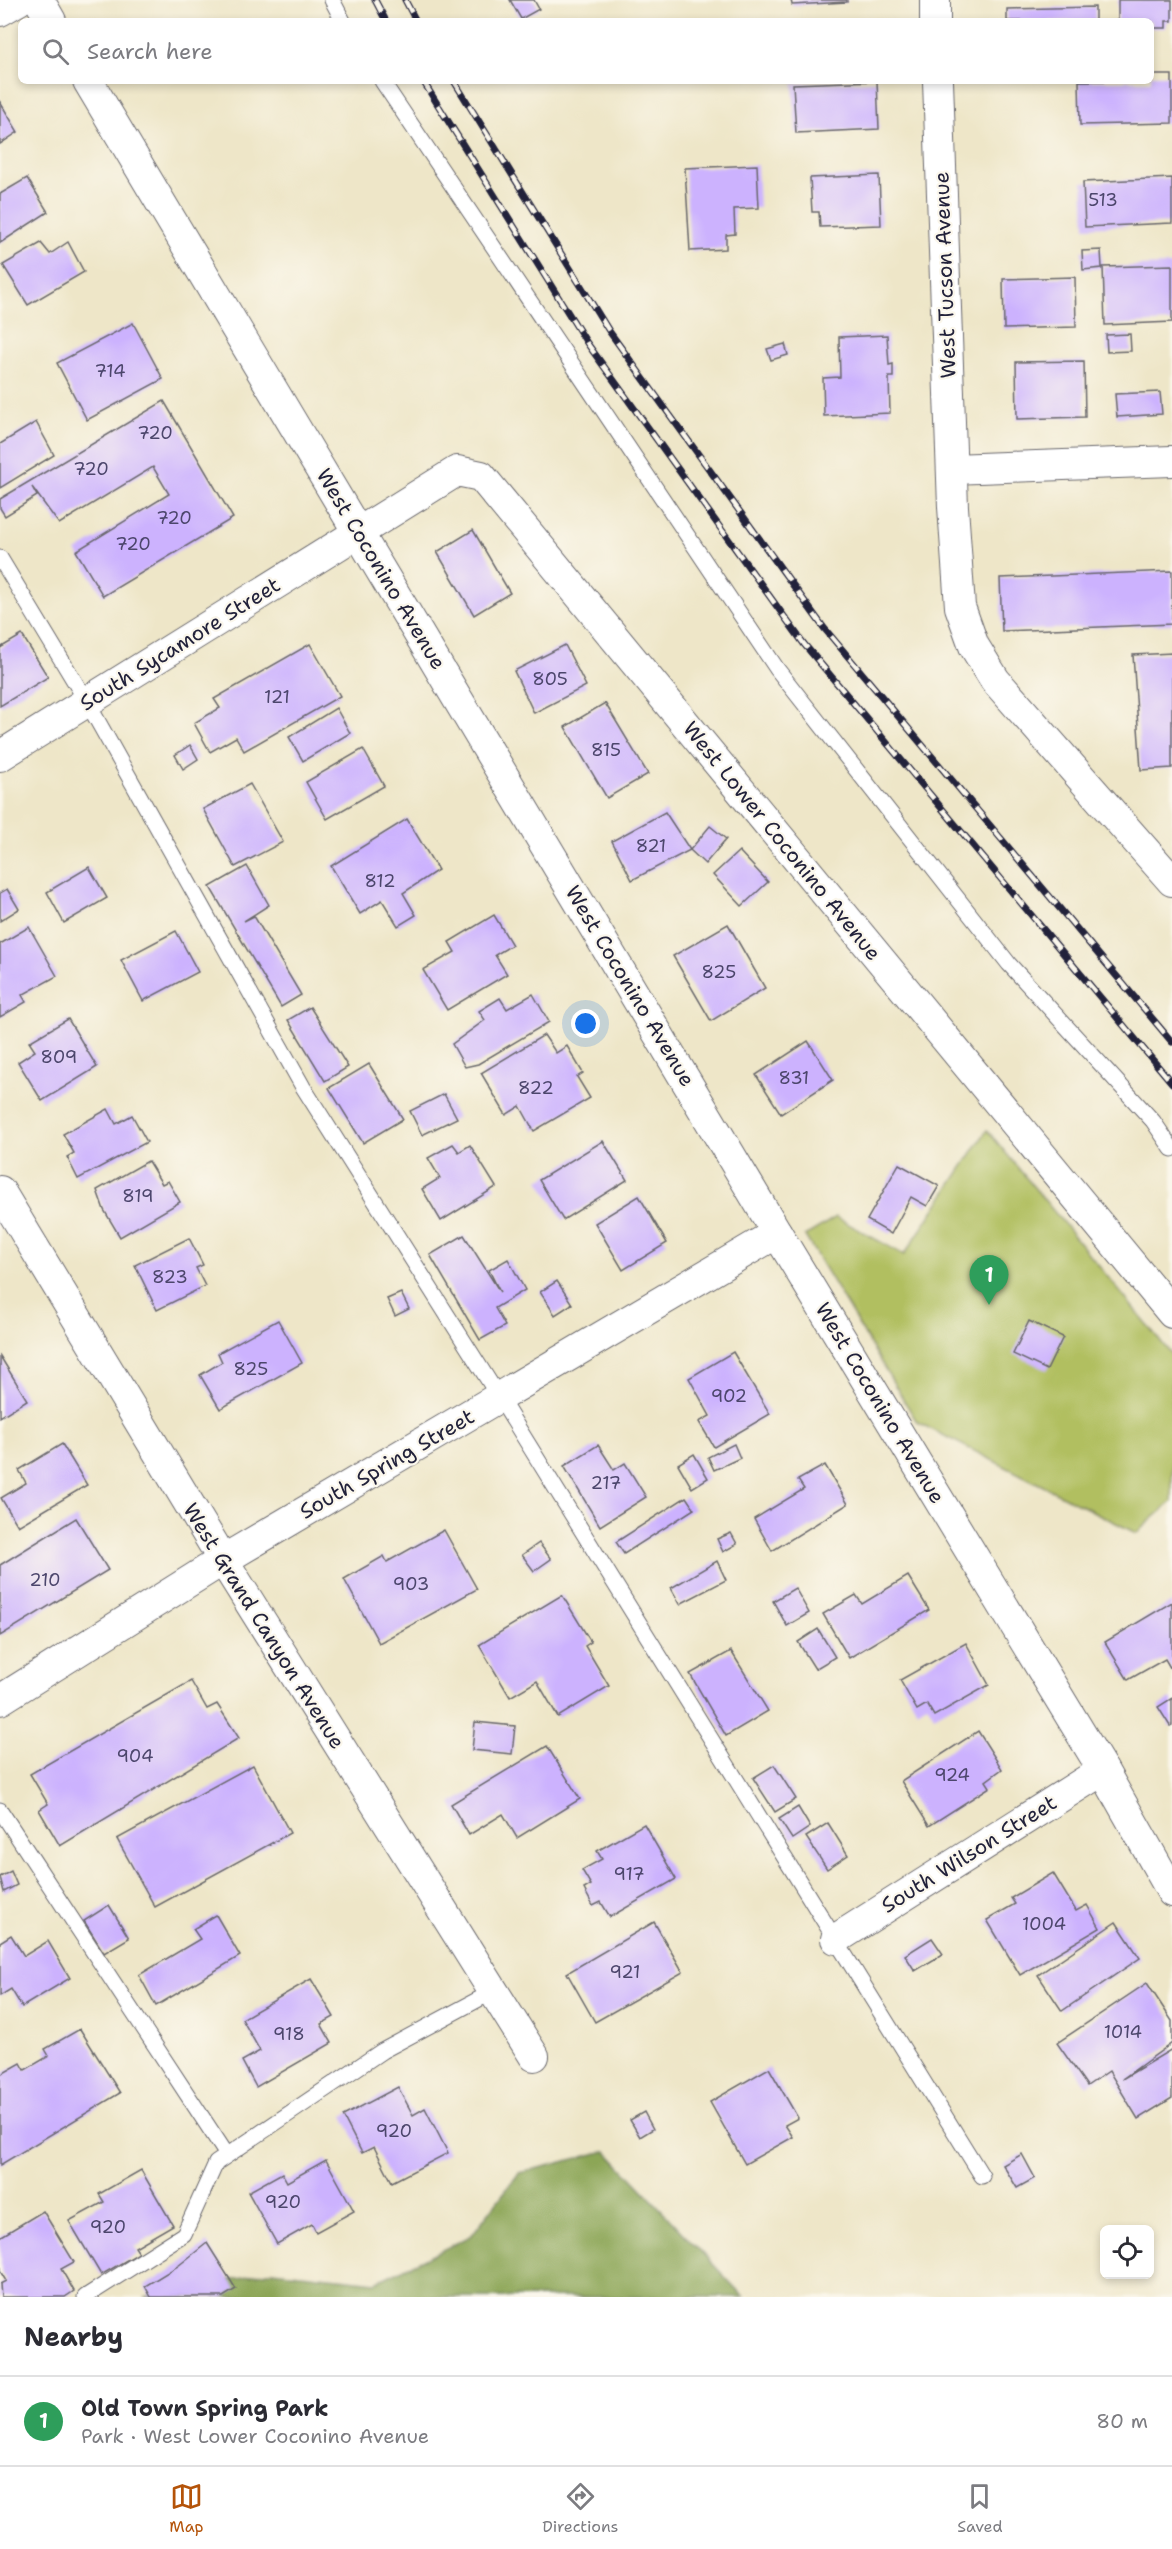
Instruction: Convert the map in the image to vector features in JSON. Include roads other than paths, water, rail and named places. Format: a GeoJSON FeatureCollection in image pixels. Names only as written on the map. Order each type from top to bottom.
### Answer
{"type":"FeatureCollection","features":[{"type":"Feature","properties":{"kind":"street"},"geometry":{"type":"LineString","coordinates":[[0,11],[19,0]]}},
{"type":"Feature","properties":{"kind":"street"},"geometry":{"type":"LineString","coordinates":[[39,0],[49,18]]}},
{"type":"Feature","properties":{"kind":"street"},"geometry":{"type":"LineString","coordinates":[[935,0],[936,18]]}},
{"type":"Feature","properties":{"kind":"street","name":"West Coconino Avenue"},"geometry":{"type":"LineString","coordinates":[[90,84],[777,1233],[1102,1770],[1172,1892]]}},
{"type":"Feature","properties":{"kind":"street","name":"West Tucson Avenue"},"geometry":{"type":"LineString","coordinates":[[938,84],[952,469],[960,607],[974,646],[995,680],[1172,881]]}},
{"type":"Feature","properties":{"kind":"street"},"geometry":{"type":"LineString","coordinates":[[952,469],[1172,461]]}},
{"type":"Feature","properties":{"kind":"street","name":"West Lower Coconino Avenue"},"geometry":{"type":"LineString","coordinates":[[360,533],[457,471],[481,476],[1172,1313]]}},
{"type":"Feature","properties":{"kind":"street","name":"South Sycamore Street"},"geometry":{"type":"LineString","coordinates":[[0,756],[360,533]]}},
{"type":"Feature","properties":{"kind":"street","name":"West Grand Canyon Avenue"},"geometry":{"type":"LineString","coordinates":[[0,1191],[222,1560],[534,2056]]}},
{"type":"Feature","properties":{"kind":"street","name":"South Spring Street"},"geometry":{"type":"LineString","coordinates":[[0,1700],[222,1560],[777,1233]]}},
{"type":"Feature","properties":{"kind":"street","name":"South Wilson Street"},"geometry":{"type":"LineString","coordinates":[[836,1939],[1102,1770]]}},
{"type":"Feature","properties":{"kind":"lane"},"geometry":{"type":"LineString","coordinates":[[332,0],[341,18]]}},
{"type":"Feature","properties":{"kind":"lane"},"geometry":{"type":"LineString","coordinates":[[384,84],[777,669],[1009,964],[1153,1121],[1172,1149]]}},
{"type":"Feature","properties":{"kind":"lane"},"geometry":{"type":"LineString","coordinates":[[0,558],[87,702],[303,1087],[499,1397],[982,2176]]}},
{"type":"Feature","properties":{"kind":"lane"},"geometry":{"type":"LineString","coordinates":[[0,1810],[227,2155]]}},
{"type":"Feature","properties":{"kind":"lane"},"geometry":{"type":"LineString","coordinates":[[85,2297],[184,2234],[216,2163],[382,2051],[494,1991]]}},
{"type":"Feature","properties":{"kind":"railway"},"geometry":{"type":"LineString","coordinates":[[375,0],[384,18]]}},
{"type":"Feature","properties":{"kind":"railway"},"geometry":{"type":"LineString","coordinates":[[405,0],[414,18]]}},
{"type":"Feature","properties":{"kind":"railway"},"geometry":{"type":"LineString","coordinates":[[425,84],[587,343],[804,644],[1172,1083]]}},
{"type":"Feature","properties":{"kind":"railway"},"geometry":{"type":"LineString","coordinates":[[456,84],[609,331],[824,628],[1172,1042]]}},
{"type":"Feature","properties":{"kind":"place","name":"Old Town Spring Park"},"geometry":{"type":"Point","coordinates":[989,1305]}}]}
